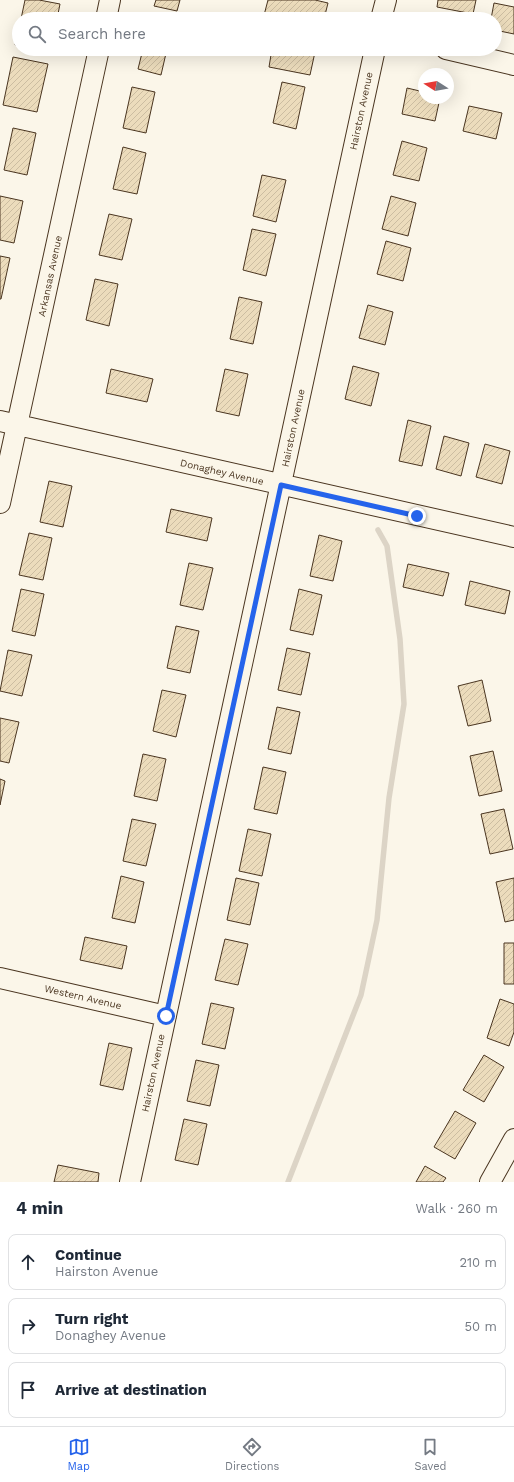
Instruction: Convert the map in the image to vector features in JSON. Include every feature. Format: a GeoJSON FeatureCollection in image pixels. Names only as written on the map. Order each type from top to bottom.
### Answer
{"type":"FeatureCollection","features":[{"type":"Feature","properties":{"kind":"street"},"geometry":{"type":"LineString","coordinates":[[107,12],[110,0]]}},
{"type":"Feature","properties":{"kind":"street"},"geometry":{"type":"LineString","coordinates":[[383,12],[386,0]]}},
{"type":"Feature","properties":{"kind":"street","name":"Arkansas Avenue"},"geometry":{"type":"LineString","coordinates":[[0,503],[9,422],[97,56]]}},
{"type":"Feature","properties":{"kind":"street","name":"Hairston Avenue"},"geometry":{"type":"LineString","coordinates":[[130,1182],[373,56]]}},
{"type":"Feature","properties":{"kind":"street"},"geometry":{"type":"LineString","coordinates":[[476,56],[514,65]]}},
{"type":"Feature","properties":{"kind":"street","name":"Donaghey Avenue"},"geometry":{"type":"LineString","coordinates":[[9,422],[514,537]]}},
{"type":"Feature","properties":{"kind":"street","name":"Western Avenue"},"geometry":{"type":"LineString","coordinates":[[0,978],[166,1016]]}},
{"type":"Feature","properties":{"kind":"street"},"geometry":{"type":"LineString","coordinates":[[490,1182],[514,1139]]}},
{"type":"Feature","properties":{"kind":"building"},"geometry":{"type":"Polygon","coordinates":[[[25,0],[39,0],[60,4],[58,12],[22,12],[25,0]]]}},
{"type":"Feature","properties":{"kind":"building"},"geometry":{"type":"Polygon","coordinates":[[[156,0],[180,0],[177,11],[154,6],[156,0]]]}},
{"type":"Feature","properties":{"kind":"building"},"geometry":{"type":"Polygon","coordinates":[[[268,0],[315,0],[328,3],[326,12],[265,12],[268,0]]]}},
{"type":"Feature","properties":{"kind":"building"},"geometry":{"type":"Polygon","coordinates":[[[438,0],[476,0],[473,12],[463,12],[437,7],[438,0]]]}},
{"type":"Feature","properties":{"kind":"building"},"geometry":{"type":"Polygon","coordinates":[[[494,3],[514,7],[514,34],[502,31],[502,12],[492,12],[494,3]]]}},
{"type":"Feature","properties":{"kind":"building"},"geometry":{"type":"Polygon","coordinates":[[[141,56],[165,56],[161,75],[138,69],[141,56]]]}},
{"type":"Feature","properties":{"kind":"building"},"geometry":{"type":"Polygon","coordinates":[[[271,56],[314,56],[310,75],[269,67],[271,56]]]}},
{"type":"Feature","properties":{"kind":"building"},"geometry":{"type":"Polygon","coordinates":[[[13,57],[48,64],[37,112],[3,105],[13,57]]]}},
{"type":"Feature","properties":{"kind":"building"},"geometry":{"type":"Polygon","coordinates":[[[282,82],[305,87],[296,129],[273,123],[282,82]]]}},
{"type":"Feature","properties":{"kind":"building"},"geometry":{"type":"Polygon","coordinates":[[[132,87],[155,92],[146,133],[123,128],[132,87]]]}},
{"type":"Feature","properties":{"kind":"building"},"geometry":{"type":"Polygon","coordinates":[[[407,88],[418,91],[418,104],[439,104],[435,121],[402,114],[407,88]]]}},
{"type":"Feature","properties":{"kind":"building"},"geometry":{"type":"Polygon","coordinates":[[[469,106],[502,113],[496,139],[463,131],[469,106]]]}},
{"type":"Feature","properties":{"kind":"building"},"geometry":{"type":"Polygon","coordinates":[[[13,128],[36,133],[27,175],[4,170],[13,128]]]}},
{"type":"Feature","properties":{"kind":"building"},"geometry":{"type":"Polygon","coordinates":[[[402,141],[427,148],[419,181],[393,175],[402,141]]]}},
{"type":"Feature","properties":{"kind":"building"},"geometry":{"type":"Polygon","coordinates":[[[123,147],[146,153],[137,194],[113,189],[123,147]]]}},
{"type":"Feature","properties":{"kind":"building"},"geometry":{"type":"Polygon","coordinates":[[[262,175],[286,180],[276,222],[253,216],[262,175]]]}},
{"type":"Feature","properties":{"kind":"building"},"geometry":{"type":"Polygon","coordinates":[[[0,196],[23,201],[14,243],[0,240],[0,196]]]}},
{"type":"Feature","properties":{"kind":"building"},"geometry":{"type":"Polygon","coordinates":[[[391,196],[416,203],[408,236],[382,229],[391,196]]]}},
{"type":"Feature","properties":{"kind":"building"},"geometry":{"type":"Polygon","coordinates":[[[109,214],[132,219],[122,260],[99,255],[109,214]]]}},
{"type":"Feature","properties":{"kind":"building"},"geometry":{"type":"Polygon","coordinates":[[[252,229],[276,234],[266,276],[243,270],[252,229]]]}},
{"type":"Feature","properties":{"kind":"building"},"geometry":{"type":"Polygon","coordinates":[[[386,241],[411,248],[403,281],[377,274],[386,241]]]}},
{"type":"Feature","properties":{"kind":"building"},"geometry":{"type":"Polygon","coordinates":[[[0,256],[10,258],[1,299],[0,299],[0,256]]]}},
{"type":"Feature","properties":{"kind":"building"},"geometry":{"type":"Polygon","coordinates":[[[95,279],[118,284],[109,326],[86,320],[95,279]]]}},
{"type":"Feature","properties":{"kind":"building"},"geometry":{"type":"Polygon","coordinates":[[[239,297],[262,302],[253,344],[230,339],[239,297]]]}},
{"type":"Feature","properties":{"kind":"building"},"geometry":{"type":"Polygon","coordinates":[[[368,305],[393,312],[385,345],[359,338],[368,305]]]}},
{"type":"Feature","properties":{"kind":"building"},"geometry":{"type":"Polygon","coordinates":[[[353,366],[379,373],[371,406],[345,399],[353,366]]]}},
{"type":"Feature","properties":{"kind":"building"},"geometry":{"type":"Polygon","coordinates":[[[111,369],[153,379],[147,402],[106,393],[111,369]]]}},
{"type":"Feature","properties":{"kind":"building"},"geometry":{"type":"Polygon","coordinates":[[[225,369],[248,374],[239,416],[216,411],[225,369]]]}},
{"type":"Feature","properties":{"kind":"building"},"geometry":{"type":"Polygon","coordinates":[[[408,420],[431,426],[422,466],[399,461],[408,420]]]}},
{"type":"Feature","properties":{"kind":"building"},"geometry":{"type":"Polygon","coordinates":[[[444,436],[469,443],[461,476],[436,469],[444,436]]]}},
{"type":"Feature","properties":{"kind":"building"},"geometry":{"type":"Polygon","coordinates":[[[485,444],[510,451],[502,484],[476,477],[485,444]]]}},
{"type":"Feature","properties":{"kind":"building"},"geometry":{"type":"Polygon","coordinates":[[[49,481],[72,486],[63,527],[40,522],[49,481]]]}},
{"type":"Feature","properties":{"kind":"building"},"geometry":{"type":"Polygon","coordinates":[[[171,509],[212,518],[207,541],[166,532],[171,509]]]}},
{"type":"Feature","properties":{"kind":"building"},"geometry":{"type":"Polygon","coordinates":[[[29,533],[52,538],[43,580],[19,575],[29,533]]]}},
{"type":"Feature","properties":{"kind":"building"},"geometry":{"type":"Polygon","coordinates":[[[319,535],[342,541],[333,581],[310,576],[319,535]]]}},
{"type":"Feature","properties":{"kind":"building"},"geometry":{"type":"Polygon","coordinates":[[[189,563],[213,568],[203,610],[180,605],[189,563]]]}},
{"type":"Feature","properties":{"kind":"building"},"geometry":{"type":"Polygon","coordinates":[[[408,564],[449,573],[443,596],[403,587],[408,564]]]}},
{"type":"Feature","properties":{"kind":"building"},"geometry":{"type":"Polygon","coordinates":[[[470,581],[510,591],[505,614],[465,605],[470,581]]]}},
{"type":"Feature","properties":{"kind":"building"},"geometry":{"type":"Polygon","coordinates":[[[21,589],[44,594],[35,636],[12,631],[21,589]]]}},
{"type":"Feature","properties":{"kind":"building"},"geometry":{"type":"Polygon","coordinates":[[[299,589],[322,595],[313,635],[290,630],[299,589]]]}},
{"type":"Feature","properties":{"kind":"building"},"geometry":{"type":"Polygon","coordinates":[[[176,626],[199,631],[190,673],[167,668],[176,626]]]}},
{"type":"Feature","properties":{"kind":"building"},"geometry":{"type":"Polygon","coordinates":[[[287,648],[310,653],[301,695],[278,690],[287,648]]]}},
{"type":"Feature","properties":{"kind":"building"},"geometry":{"type":"Polygon","coordinates":[[[8,650],[32,655],[22,696],[0,691],[8,650]]]}},
{"type":"Feature","properties":{"kind":"building"},"geometry":{"type":"Polygon","coordinates":[[[482,680],[491,721],[468,726],[458,686],[482,680]]]}},
{"type":"Feature","properties":{"kind":"building"},"geometry":{"type":"Polygon","coordinates":[[[162,690],[186,695],[176,737],[153,731],[162,690]]]}},
{"type":"Feature","properties":{"kind":"building"},"geometry":{"type":"Polygon","coordinates":[[[277,707],[300,712],[291,754],[268,749],[277,707]]]}},
{"type":"Feature","properties":{"kind":"building"},"geometry":{"type":"Polygon","coordinates":[[[0,718],[19,722],[9,763],[0,761],[0,718]]]}},
{"type":"Feature","properties":{"kind":"building"},"geometry":{"type":"Polygon","coordinates":[[[493,751],[502,791],[479,796],[470,756],[493,751]]]}},
{"type":"Feature","properties":{"kind":"building"},"geometry":{"type":"Polygon","coordinates":[[[143,754],[166,759],[157,801],[134,796],[143,754]]]}},
{"type":"Feature","properties":{"kind":"building"},"geometry":{"type":"Polygon","coordinates":[[[263,767],[286,772],[277,814],[254,809],[263,767]]]}},
{"type":"Feature","properties":{"kind":"building"},"geometry":{"type":"Polygon","coordinates":[[[0,779],[5,781],[0,805],[0,779]]]}},
{"type":"Feature","properties":{"kind":"building"},"geometry":{"type":"Polygon","coordinates":[[[504,809],[513,849],[490,854],[481,814],[504,809]]]}},
{"type":"Feature","properties":{"kind":"building"},"geometry":{"type":"Polygon","coordinates":[[[132,819],[156,824],[146,866],[123,861],[132,819]]]}},
{"type":"Feature","properties":{"kind":"building"},"geometry":{"type":"Polygon","coordinates":[[[248,829],[271,834],[262,876],[239,871],[248,829]]]}},
{"type":"Feature","properties":{"kind":"building"},"geometry":{"type":"Polygon","coordinates":[[[121,876],[144,882],[135,923],[112,918],[121,876]]]}},
{"type":"Feature","properties":{"kind":"building"},"geometry":{"type":"Polygon","coordinates":[[[236,878],[259,883],[250,925],[227,920],[236,878]]]}},
{"type":"Feature","properties":{"kind":"building"},"geometry":{"type":"Polygon","coordinates":[[[514,878],[514,920],[505,922],[496,882],[514,878]]]}},
{"type":"Feature","properties":{"kind":"building"},"geometry":{"type":"Polygon","coordinates":[[[85,937],[127,946],[122,969],[80,960],[85,937]]]}},
{"type":"Feature","properties":{"kind":"building"},"geometry":{"type":"Polygon","coordinates":[[[225,939],[248,944],[238,985],[215,980],[225,939]]]}},
{"type":"Feature","properties":{"kind":"building"},"geometry":{"type":"Polygon","coordinates":[[[504,943],[514,943],[514,984],[504,984],[504,943]]]}},
{"type":"Feature","properties":{"kind":"building"},"geometry":{"type":"Polygon","coordinates":[[[500,999],[514,1004],[514,1032],[509,1046],[487,1038],[500,999]]]}},
{"type":"Feature","properties":{"kind":"building"},"geometry":{"type":"Polygon","coordinates":[[[211,1003],[234,1008],[225,1049],[202,1044],[211,1003]]]}},
{"type":"Feature","properties":{"kind":"building"},"geometry":{"type":"Polygon","coordinates":[[[109,1043],[132,1048],[123,1090],[100,1085],[109,1043]]]}},
{"type":"Feature","properties":{"kind":"building"},"geometry":{"type":"Polygon","coordinates":[[[484,1055],[504,1067],[484,1102],[463,1090],[484,1055]]]}},
{"type":"Feature","properties":{"kind":"building"},"geometry":{"type":"Polygon","coordinates":[[[196,1060],[219,1065],[210,1106],[187,1101],[196,1060]]]}},
{"type":"Feature","properties":{"kind":"building"},"geometry":{"type":"Polygon","coordinates":[[[455,1111],[476,1123],[455,1159],[434,1147],[455,1111]]]}},
{"type":"Feature","properties":{"kind":"building"},"geometry":{"type":"Polygon","coordinates":[[[184,1119],[207,1124],[198,1165],[175,1160],[184,1119]]]}},
{"type":"Feature","properties":{"kind":"building"},"geometry":{"type":"Polygon","coordinates":[[[58,1165],[99,1173],[98,1182],[54,1182],[58,1165]]]}},
{"type":"Feature","properties":{"kind":"building"},"geometry":{"type":"Polygon","coordinates":[[[425,1166],[446,1178],[443,1182],[416,1182],[425,1166]]]}},
{"type":"Feature","properties":{"kind":"waterway"},"geometry":{"type":"LineString","coordinates":[[288,1182],[361,995],[377,920],[389,798],[404,704],[400,639],[387,546],[378,530]]}},
{"type":"Feature","properties":{"kind":"route"},"geometry":{"type":"LineString","coordinates":[[166,1016],[281,485],[417,516]]}}]}
